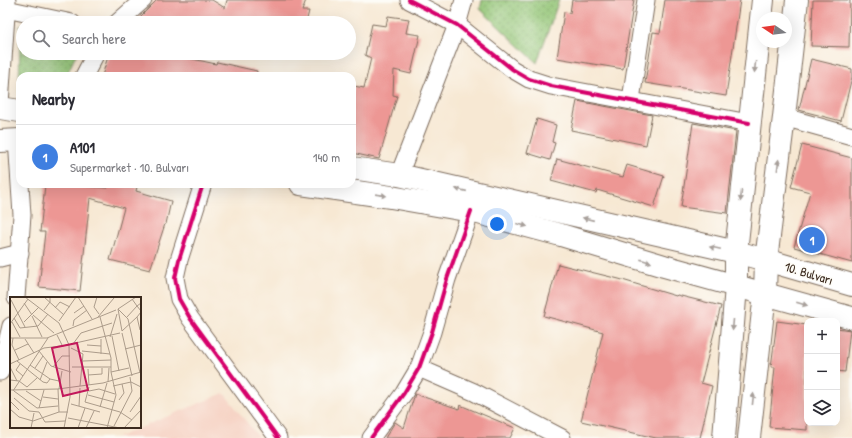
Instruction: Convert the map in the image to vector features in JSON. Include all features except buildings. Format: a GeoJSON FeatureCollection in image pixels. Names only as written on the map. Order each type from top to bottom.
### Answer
{"type":"FeatureCollection","features":[{"type":"Feature","properties":{"kind":"main road"},"geometry":{"type":"LineString","coordinates":[[724,438],[736,286],[736,252],[762,0]]}},
{"type":"Feature","properties":{"kind":"main road"},"geometry":{"type":"LineString","coordinates":[[749,438],[765,293],[766,260],[797,0]]}},
{"type":"Feature","properties":{"kind":"main road"},"geometry":{"type":"LineString","coordinates":[[0,108],[16,110]]}},
{"type":"Feature","properties":{"kind":"main road","name":"10. Bulvarı"},"geometry":{"type":"LineString","coordinates":[[356,169],[399,175],[736,252],[852,285]]}},
{"type":"Feature","properties":{"kind":"main road"},"geometry":{"type":"LineString","coordinates":[[328,188],[471,211],[561,235],[852,318]]}},
{"type":"Feature","properties":{"kind":"street"},"geometry":{"type":"LineString","coordinates":[[125,16],[143,0]]}},
{"type":"Feature","properties":{"kind":"street"},"geometry":{"type":"LineString","coordinates":[[409,0],[457,25],[512,69],[529,79],[551,86],[749,123]]}},
{"type":"Feature","properties":{"kind":"street"},"geometry":{"type":"LineString","coordinates":[[399,175],[457,25],[464,0]]}},
{"type":"Feature","properties":{"kind":"street"},"geometry":{"type":"LineString","coordinates":[[631,100],[646,0]]}},
{"type":"Feature","properties":{"kind":"street"},"geometry":{"type":"LineString","coordinates":[[0,104],[7,5],[47,16]]}},
{"type":"Feature","properties":{"kind":"street"},"geometry":{"type":"LineString","coordinates":[[86,72],[92,60]]}},
{"type":"Feature","properties":{"kind":"street"},"geometry":{"type":"LineString","coordinates":[[784,117],[852,136]]}},
{"type":"Feature","properties":{"kind":"street"},"geometry":{"type":"LineString","coordinates":[[12,140],[16,170]]}},
{"type":"Feature","properties":{"kind":"street"},"geometry":{"type":"LineString","coordinates":[[16,297],[22,215],[18,188]]}},
{"type":"Feature","properties":{"kind":"street"},"geometry":{"type":"LineString","coordinates":[[202,188],[175,278],[179,299],[190,318],[278,438]]}},
{"type":"Feature","properties":{"kind":"street"},"geometry":{"type":"LineString","coordinates":[[371,438],[404,394],[419,368],[432,332],[447,279],[471,211]]}},
{"type":"Feature","properties":{"kind":"street"},"geometry":{"type":"LineString","coordinates":[[0,258],[20,253]]}},
{"type":"Feature","properties":{"kind":"street"},"geometry":{"type":"LineString","coordinates":[[0,372],[10,330]]}},
{"type":"Feature","properties":{"kind":"street"},"geometry":{"type":"LineString","coordinates":[[419,368],[474,392],[562,438]]}},
{"type":"Feature","properties":{"kind":"shaded area"},"geometry":{"type":"Polygon","coordinates":[[[224,393],[259,438],[116,438],[224,393]]]}},
{"type":"Feature","properties":{"kind":"green space"},"geometry":{"type":"Polygon","coordinates":[[[482,0],[559,0],[537,63],[480,9],[482,0]]]}},
{"type":"Feature","properties":{"kind":"green space"},"geometry":{"type":"Polygon","coordinates":[[[20,60],[74,60],[68,72],[19,72],[20,60]]]}},
{"type":"Feature","properties":{"kind":"cycle path"},"geometry":{"type":"LineString","coordinates":[[409,0],[457,25],[512,69],[529,79],[551,86],[749,123]]}},
{"type":"Feature","properties":{"kind":"cycle path"},"geometry":{"type":"LineString","coordinates":[[202,188],[179,260],[175,278],[179,299],[190,318],[278,438]]}},
{"type":"Feature","properties":{"kind":"cycle path"},"geometry":{"type":"LineString","coordinates":[[371,438],[404,393],[419,368],[432,332],[447,279],[471,211]]}},
{"type":"Feature","properties":{"kind":"place","name":"A101"},"geometry":{"type":"Point","coordinates":[812,240]}}]}
